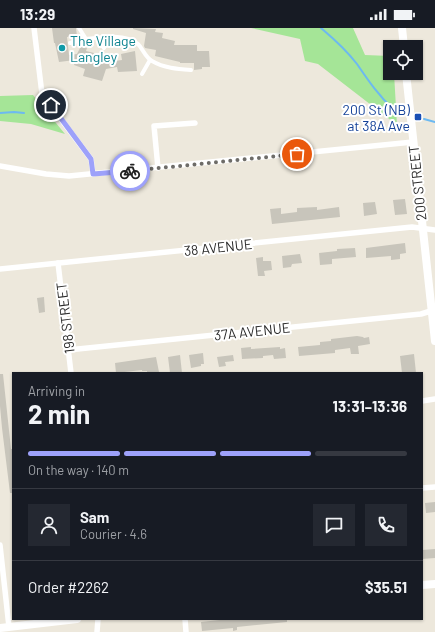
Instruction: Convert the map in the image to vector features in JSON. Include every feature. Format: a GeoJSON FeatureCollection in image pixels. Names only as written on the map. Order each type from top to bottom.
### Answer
{"type":"FeatureCollection","features":[{"type":"Feature","properties":{"kind":"main road"},"geometry":{"type":"LineString","coordinates":[[402,28],[403,40]]}},
{"type":"Feature","properties":{"kind":"main road","name":"200 STREET"},"geometry":{"type":"LineString","coordinates":[[407,80],[422,228],[433,310],[435,341]]}},
{"type":"Feature","properties":{"kind":"main road"},"geometry":{"type":"LineString","coordinates":[[423,585],[435,584]]}},
{"type":"Feature","properties":{"kind":"main road"},"geometry":{"type":"LineString","coordinates":[[0,628],[69,620]]}},
{"type":"Feature","properties":{"kind":"street"},"geometry":{"type":"LineString","coordinates":[[34,28],[42,94],[91,159],[93,174]]}},
{"type":"Feature","properties":{"kind":"street"},"geometry":{"type":"LineString","coordinates":[[79,28],[86,39]]}},
{"type":"Feature","properties":{"kind":"street"},"geometry":{"type":"LineString","coordinates":[[70,44],[86,39],[115,36],[136,43],[150,60],[164,67],[191,70]]}},
{"type":"Feature","properties":{"kind":"street"},"geometry":{"type":"LineString","coordinates":[[97,38],[104,48]]}},
{"type":"Feature","properties":{"kind":"street"},"geometry":{"type":"LineString","coordinates":[[142,74],[150,60]]}},
{"type":"Feature","properties":{"kind":"street"},"geometry":{"type":"LineString","coordinates":[[158,168],[154,126],[195,123]]}},
{"type":"Feature","properties":{"kind":"street"},"geometry":{"type":"LineString","coordinates":[[0,166],[46,174],[69,176],[413,142]]}},
{"type":"Feature","properties":{"kind":"street","name":"38 AVENUE"},"geometry":{"type":"LineString","coordinates":[[0,269],[412,227],[435,230]]}},
{"type":"Feature","properties":{"kind":"street","name":"198 STREET"},"geometry":{"type":"LineString","coordinates":[[58,263],[71,372]]}},
{"type":"Feature","properties":{"kind":"street","name":"37A AVENUE"},"geometry":{"type":"LineString","coordinates":[[68,350],[421,314],[433,310]]}},
{"type":"Feature","properties":{"kind":"street"},"geometry":{"type":"LineString","coordinates":[[423,401],[435,399]]}},
{"type":"Feature","properties":{"kind":"street"},"geometry":{"type":"LineString","coordinates":[[423,488],[435,487]]}},
{"type":"Feature","properties":{"kind":"street"},"geometry":{"type":"LineString","coordinates":[[0,545],[10,627]]}},
{"type":"Feature","properties":{"kind":"street"},"geometry":{"type":"LineString","coordinates":[[97,632],[98,620]]}},
{"type":"Feature","properties":{"kind":"street"},"geometry":{"type":"LineString","coordinates":[[185,620],[186,632]]}},
{"type":"Feature","properties":{"kind":"green space"},"geometry":{"type":"Polygon","coordinates":[[[251,28],[353,28],[365,55],[383,56],[383,80],[394,80],[397,125],[318,64],[305,61],[300,39],[251,28]]]}},
{"type":"Feature","properties":{"kind":"green space"},"geometry":{"type":"Polygon","coordinates":[[[33,95],[65,134],[31,124],[0,121],[0,96],[33,95]]]}},
{"type":"Feature","properties":{"kind":"building"},"geometry":{"type":"Polygon","coordinates":[[[52,28],[76,28],[77,36],[67,37],[69,55],[77,54],[81,46],[87,48],[86,51],[94,53],[93,58],[107,62],[122,60],[121,54],[135,51],[137,71],[118,72],[117,67],[106,69],[102,81],[83,76],[85,69],[74,65],[75,60],[59,62],[52,28]]]}},
{"type":"Feature","properties":{"kind":"building"},"geometry":{"type":"Polygon","coordinates":[[[133,28],[156,29],[155,32],[163,33],[162,38],[175,41],[174,45],[197,45],[197,51],[209,51],[210,67],[202,67],[202,69],[194,70],[194,63],[180,63],[155,56],[156,50],[145,48],[144,46],[146,33],[133,28]]]}},
{"type":"Feature","properties":{"kind":"building"},"geometry":{"type":"Polygon","coordinates":[[[405,199],[407,214],[395,215],[393,200],[405,199]]]}},
{"type":"Feature","properties":{"kind":"building"},"geometry":{"type":"Polygon","coordinates":[[[375,202],[377,214],[364,216],[363,203],[375,202]]]}},
{"type":"Feature","properties":{"kind":"building"},"geometry":{"type":"Polygon","coordinates":[[[317,207],[317,210],[339,207],[340,217],[272,224],[270,209],[281,208],[281,214],[297,212],[297,208],[317,207]]]}},
{"type":"Feature","properties":{"kind":"building"},"geometry":{"type":"Polygon","coordinates":[[[405,243],[406,253],[400,254],[400,259],[391,260],[391,256],[366,258],[366,248],[405,243]]]}},
{"type":"Feature","properties":{"kind":"building"},"geometry":{"type":"Polygon","coordinates":[[[355,248],[356,257],[332,259],[332,264],[320,265],[319,253],[337,251],[337,249],[355,248]]]}},
{"type":"Feature","properties":{"kind":"building"},"geometry":{"type":"Polygon","coordinates":[[[300,254],[302,263],[292,264],[291,267],[283,268],[282,256],[300,254]]]}},
{"type":"Feature","properties":{"kind":"building"},"geometry":{"type":"Polygon","coordinates":[[[263,257],[263,261],[271,261],[272,270],[264,271],[265,276],[258,276],[256,258],[263,257]]]}},
{"type":"Feature","properties":{"kind":"building"},"geometry":{"type":"Polygon","coordinates":[[[44,297],[45,312],[39,313],[37,298],[44,297]]]}},
{"type":"Feature","properties":{"kind":"building"},"geometry":{"type":"Polygon","coordinates":[[[357,336],[364,338],[369,337],[370,344],[358,346],[359,354],[351,354],[350,348],[335,350],[335,353],[299,356],[298,347],[320,345],[320,342],[331,341],[331,339],[357,336]]]}},
{"type":"Feature","properties":{"kind":"building"},"geometry":{"type":"Polygon","coordinates":[[[251,347],[251,349],[285,348],[286,358],[274,359],[273,355],[263,356],[263,358],[242,359],[241,348],[251,347]]]}},
{"type":"Feature","properties":{"kind":"building"},"geometry":{"type":"Polygon","coordinates":[[[203,353],[204,364],[191,368],[189,355],[203,353]]]}},
{"type":"Feature","properties":{"kind":"building"},"geometry":{"type":"Polygon","coordinates":[[[414,354],[416,372],[402,372],[400,356],[414,354]]]}},
{"type":"Feature","properties":{"kind":"building"},"geometry":{"type":"Polygon","coordinates":[[[180,355],[182,372],[170,372],[168,357],[180,355]]]}},
{"type":"Feature","properties":{"kind":"building"},"geometry":{"type":"Polygon","coordinates":[[[233,355],[234,361],[225,362],[226,366],[219,367],[217,357],[233,355]]]}},
{"type":"Feature","properties":{"kind":"building"},"geometry":{"type":"Polygon","coordinates":[[[156,357],[159,372],[147,372],[142,370],[116,372],[115,363],[156,357]]]}},
{"type":"Feature","properties":{"kind":"building"},"geometry":{"type":"Polygon","coordinates":[[[0,374],[3,374],[12,449],[12,493],[10,493],[0,406],[0,374]]]}},
{"type":"Feature","properties":{"kind":"building"},"geometry":{"type":"Polygon","coordinates":[[[435,502],[435,512],[426,513],[425,503],[435,502]]]}},
{"type":"Feature","properties":{"kind":"building"},"geometry":{"type":"Polygon","coordinates":[[[435,549],[435,558],[423,559],[423,550],[435,549]]]}},
{"type":"Feature","properties":{"kind":"building"},"geometry":{"type":"Polygon","coordinates":[[[220,620],[287,620],[287,622],[237,627],[237,630],[233,631],[233,628],[202,631],[201,622],[220,620]]]}},
{"type":"Feature","properties":{"kind":"waterway"},"geometry":{"type":"LineString","coordinates":[[321,28],[349,54],[369,82],[393,109]]}},
{"type":"Feature","properties":{"kind":"waterway"},"geometry":{"type":"LineString","coordinates":[[0,113],[24,113]]}},
{"type":"Feature","properties":{"kind":"waterway"},"geometry":{"type":"LineString","coordinates":[[424,119],[435,122]]}},
{"type":"Feature","properties":{"kind":"way so far"},"geometry":{"type":"LineString","coordinates":[[130,171],[297,154]]}},
{"type":"Feature","properties":{"kind":"place","name":"The Village Langley"},"geometry":{"type":"Point","coordinates":[62,48]}},
{"type":"Feature","properties":{"kind":"place","name":"200 St (NB) at 38A Ave"},"geometry":{"type":"Point","coordinates":[418,117]}},
{"type":"Feature","properties":{"kind":"route"},"geometry":{"type":"LineString","coordinates":[[51,105],[91,159],[93,174],[130,171]]}}]}
